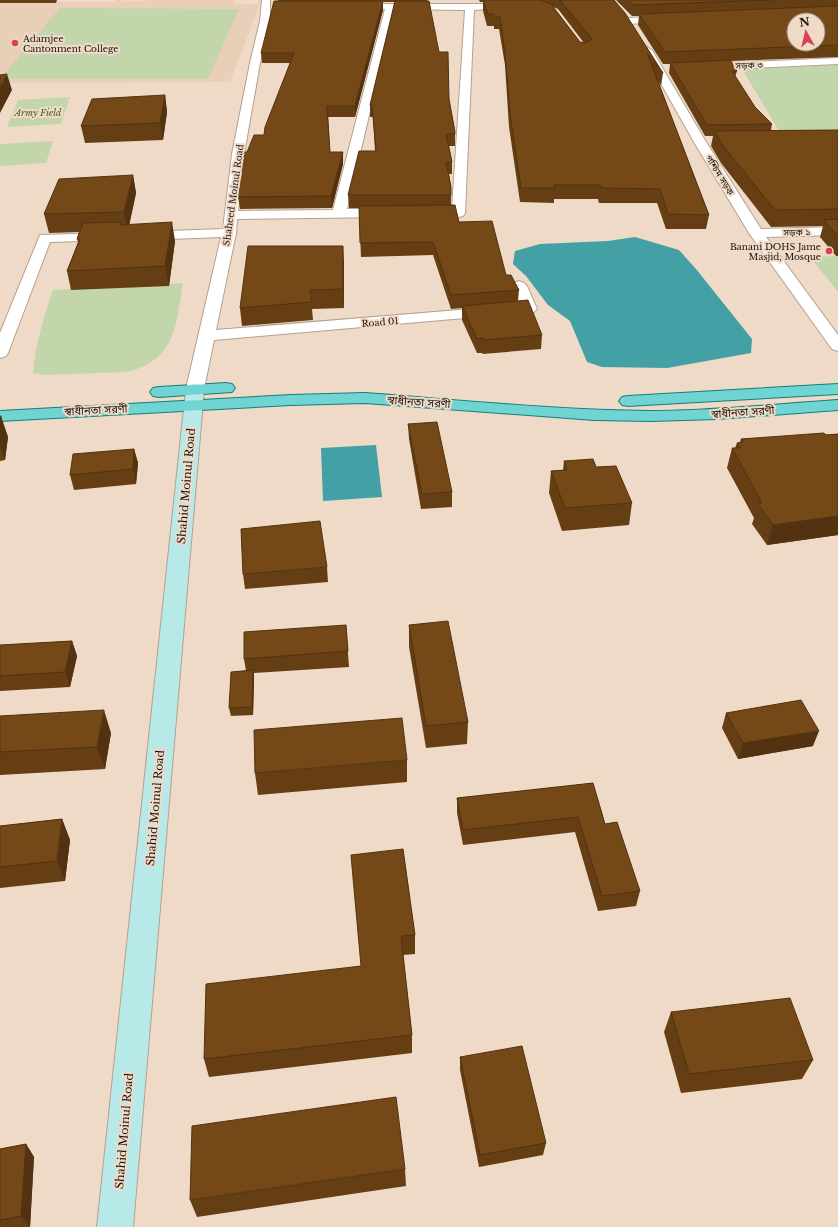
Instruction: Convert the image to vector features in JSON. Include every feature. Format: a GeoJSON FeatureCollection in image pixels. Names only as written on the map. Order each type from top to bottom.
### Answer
{"type":"FeatureCollection","features":[{"type":"Feature","properties":{"kind":"main road","name":"স্বাধীনতা সরণী"},"geometry":{"type":"LineString","coordinates":[[0,416],[293,386],[364,386],[589,401],[648,401],[838,389]]}},
{"type":"Feature","properties":{"kind":"main road","name":"স্বাধীনতা সরণী"},"geometry":{"type":"LineString","coordinates":[[0,401],[194,397],[291,400],[365,398],[594,414],[650,416],[717,414],[838,405]]}},
{"type":"Feature","properties":{"kind":"street","name":"Shaheed Moinul Road"},"geometry":{"type":"LineString","coordinates":[[194,397],[229,233],[238,154],[269,4]]}},
{"type":"Feature","properties":{"kind":"street"},"geometry":{"type":"LineString","coordinates":[[344,6],[494,7]]}},
{"type":"Feature","properties":{"kind":"street"},"geometry":{"type":"LineString","coordinates":[[339,213],[390,6]]}},
{"type":"Feature","properties":{"kind":"street"},"geometry":{"type":"LineString","coordinates":[[230,215],[458,213],[470,7]]}},
{"type":"Feature","properties":{"kind":"street","name":"পশ্চিম সড়ক"},"geometry":{"type":"LineString","coordinates":[[619,10],[629,21],[638,36],[663,69],[700,142],[756,233],[838,346]]}},
{"type":"Feature","properties":{"kind":"street"},"geometry":{"type":"LineString","coordinates":[[629,21],[675,19]]}},
{"type":"Feature","properties":{"kind":"street","name":"সড়ক ৩"},"geometry":{"type":"LineString","coordinates":[[690,68],[838,61]]}},
{"type":"Feature","properties":{"kind":"street"},"geometry":{"type":"LineString","coordinates":[[700,142],[715,142]]}},
{"type":"Feature","properties":{"kind":"street","name":"সড়ক ১"},"geometry":{"type":"LineString","coordinates":[[756,233],[838,231]]}},
{"type":"Feature","properties":{"kind":"street"},"geometry":{"type":"LineString","coordinates":[[0,353],[45,238],[229,233]]}},
{"type":"Feature","properties":{"kind":"street","name":"Road 01"},"geometry":{"type":"LineString","coordinates":[[207,336],[529,309],[519,286]]}},
{"type":"Feature","properties":{"kind":"street","name":"Shahid Moinul Road"},"geometry":{"type":"LineString","coordinates":[[115,1227],[194,397]]}},
{"type":"Feature","properties":{"kind":"shaded area"},"geometry":{"type":"Polygon","coordinates":[[[116,0],[122,0],[121,2],[151,0],[234,0],[235,5],[258,4],[258,0],[260,0],[260,4],[230,82],[0,83],[0,79],[208,79],[0,78],[0,2],[114,2],[116,0]]]}},
{"type":"Feature","properties":{"kind":"green space"},"geometry":{"type":"Polygon","coordinates":[[[60,8],[239,9],[208,79],[0,79],[60,8]]]}},
{"type":"Feature","properties":{"kind":"green space"},"geometry":{"type":"Polygon","coordinates":[[[838,65],[838,137],[784,139],[742,69],[838,65]]]}},
{"type":"Feature","properties":{"kind":"green space","name":"Army Field"},"geometry":{"type":"Polygon","coordinates":[[[70,97],[61,124],[7,127],[18,100],[70,97]]]}},
{"type":"Feature","properties":{"kind":"green space","name":"Army Field"},"geometry":{"type":"Polygon","coordinates":[[[53,141],[46,163],[0,166],[0,144],[53,141]]]}},
{"type":"Feature","properties":{"kind":"green space"},"geometry":{"type":"Polygon","coordinates":[[[838,256],[838,292],[810,257],[838,256]]]}},
{"type":"Feature","properties":{"kind":"green space"},"geometry":{"type":"Polygon","coordinates":[[[183,283],[178,313],[171,339],[164,350],[155,359],[143,366],[127,372],[44,375],[33,373],[40,331],[53,290],[183,283]]]}},
{"type":"Feature","properties":{"kind":"water"},"geometry":{"type":"Polygon","coordinates":[[[635,237],[679,250],[752,339],[751,353],[667,368],[602,367],[587,362],[570,321],[548,305],[526,276],[513,264],[515,251],[540,244],[608,241],[635,237]]]}},
{"type":"Feature","properties":{"kind":"water"},"geometry":{"type":"Polygon","coordinates":[[[376,445],[382,497],[323,501],[321,448],[376,445]]]}},
{"type":"Feature","properties":{"kind":"building"},"geometry":{"type":"Polygon","coordinates":[[[483,0],[540,0],[551,4],[580,42],[586,43],[592,39],[560,0],[614,0],[625,13],[663,73],[647,53],[709,215],[668,214],[660,189],[601,188],[600,185],[554,185],[555,188],[521,188],[510,114],[505,53],[500,17],[495,17],[494,14],[488,14],[483,0]]]}},
{"type":"Feature","properties":{"kind":"building"},"geometry":{"type":"Polygon","coordinates":[[[628,0],[772,0],[633,5],[628,0]]]}},
{"type":"Feature","properties":{"kind":"building"},"geometry":{"type":"Polygon","coordinates":[[[274,1],[383,1],[355,106],[327,106],[330,152],[343,152],[331,196],[238,197],[244,152],[247,152],[254,135],[264,135],[265,127],[294,53],[261,53],[274,1]]]}},
{"type":"Feature","properties":{"kind":"building"},"geometry":{"type":"Polygon","coordinates":[[[395,1],[429,1],[439,52],[448,52],[449,99],[455,132],[455,134],[446,134],[452,162],[446,162],[451,195],[348,195],[359,151],[376,151],[372,105],[370,105],[395,1]]]}},
{"type":"Feature","properties":{"kind":"building"},"geometry":{"type":"Polygon","coordinates":[[[838,6],[838,45],[826,45],[826,12],[786,12],[786,47],[665,52],[639,14],[838,6]]]}},
{"type":"Feature","properties":{"kind":"building"},"geometry":{"type":"Polygon","coordinates":[[[730,60],[737,71],[732,71],[755,107],[772,124],[707,125],[670,63],[730,60]]]}},
{"type":"Feature","properties":{"kind":"building"},"geometry":{"type":"Polygon","coordinates":[[[7,74],[0,88],[0,75],[7,74]]]}},
{"type":"Feature","properties":{"kind":"building"},"geometry":{"type":"Polygon","coordinates":[[[165,95],[160,123],[81,126],[92,99],[165,95]]]}},
{"type":"Feature","properties":{"kind":"building"},"geometry":{"type":"Polygon","coordinates":[[[838,130],[838,209],[775,210],[724,147],[714,131],[838,130]]]}},
{"type":"Feature","properties":{"kind":"building"},"geometry":{"type":"Polygon","coordinates":[[[133,175],[124,212],[44,214],[59,179],[133,175]]]}},
{"type":"Feature","properties":{"kind":"building"},"geometry":{"type":"Polygon","coordinates":[[[455,205],[459,222],[492,221],[506,275],[511,275],[519,290],[451,295],[433,242],[360,243],[359,206],[455,205]]]}},
{"type":"Feature","properties":{"kind":"building"},"geometry":{"type":"Polygon","coordinates":[[[838,219],[838,236],[824,220],[838,219]]]}},
{"type":"Feature","properties":{"kind":"building"},"geometry":{"type":"Polygon","coordinates":[[[121,222],[120,225],[172,222],[165,266],[67,271],[80,239],[77,239],[83,223],[121,222]]]}},
{"type":"Feature","properties":{"kind":"building"},"geometry":{"type":"Polygon","coordinates":[[[248,246],[343,246],[343,289],[310,290],[312,302],[240,308],[248,246]]]}},
{"type":"Feature","properties":{"kind":"building"},"geometry":{"type":"Polygon","coordinates":[[[528,300],[542,335],[484,340],[483,338],[477,339],[462,306],[528,300]]]}},
{"type":"Feature","properties":{"kind":"building"},"geometry":{"type":"Polygon","coordinates":[[[437,422],[452,492],[422,494],[408,424],[437,422]]]}},
{"type":"Feature","properties":{"kind":"building"},"geometry":{"type":"Polygon","coordinates":[[[824,433],[826,435],[838,434],[838,516],[773,525],[758,504],[762,503],[732,448],[740,448],[737,443],[743,442],[741,439],[824,433]]]}},
{"type":"Feature","properties":{"kind":"building"},"geometry":{"type":"Polygon","coordinates":[[[134,449],[133,469],[70,475],[73,454],[134,449]]]}},
{"type":"Feature","properties":{"kind":"building"},"geometry":{"type":"Polygon","coordinates":[[[593,459],[596,467],[616,466],[632,503],[565,508],[551,471],[567,470],[564,461],[593,459]]]}},
{"type":"Feature","properties":{"kind":"building"},"geometry":{"type":"Polygon","coordinates":[[[320,521],[327,567],[243,574],[241,529],[320,521]]]}},
{"type":"Feature","properties":{"kind":"building"},"geometry":{"type":"Polygon","coordinates":[[[448,621],[468,722],[426,726],[409,625],[448,621]]]}},
{"type":"Feature","properties":{"kind":"building"},"geometry":{"type":"Polygon","coordinates":[[[346,625],[348,651],[244,659],[244,632],[346,625]]]}},
{"type":"Feature","properties":{"kind":"building"},"geometry":{"type":"Polygon","coordinates":[[[72,641],[65,672],[0,676],[0,645],[72,641]]]}},
{"type":"Feature","properties":{"kind":"building"},"geometry":{"type":"Polygon","coordinates":[[[253,670],[252,707],[229,708],[231,672],[253,670]]]}},
{"type":"Feature","properties":{"kind":"building"},"geometry":{"type":"Polygon","coordinates":[[[801,700],[819,731],[743,743],[726,713],[801,700]]]}},
{"type":"Feature","properties":{"kind":"building"},"geometry":{"type":"Polygon","coordinates":[[[104,710],[97,747],[0,752],[0,716],[104,710]]]}},
{"type":"Feature","properties":{"kind":"building"},"geometry":{"type":"Polygon","coordinates":[[[402,718],[407,760],[255,773],[254,730],[402,718]]]}},
{"type":"Feature","properties":{"kind":"building"},"geometry":{"type":"Polygon","coordinates":[[[593,783],[605,824],[617,822],[640,891],[602,896],[578,817],[463,830],[457,798],[593,783]]]}},
{"type":"Feature","properties":{"kind":"building"},"geometry":{"type":"Polygon","coordinates":[[[62,819],[57,861],[0,867],[0,826],[62,819]]]}},
{"type":"Feature","properties":{"kind":"building"},"geometry":{"type":"Polygon","coordinates":[[[403,849],[415,935],[401,936],[412,1035],[204,1059],[206,984],[361,966],[351,855],[403,849]]]}},
{"type":"Feature","properties":{"kind":"building"},"geometry":{"type":"Polygon","coordinates":[[[790,998],[813,1060],[689,1074],[671,1012],[790,998]]]}},
{"type":"Feature","properties":{"kind":"building"},"geometry":{"type":"Polygon","coordinates":[[[522,1046],[546,1143],[480,1155],[460,1057],[522,1046]]]}},
{"type":"Feature","properties":{"kind":"building"},"geometry":{"type":"Polygon","coordinates":[[[396,1097],[405,1169],[190,1200],[192,1126],[396,1097]]]}},
{"type":"Feature","properties":{"kind":"building"},"geometry":{"type":"Polygon","coordinates":[[[26,1144],[21,1216],[0,1220],[0,1149],[26,1144]]]}},
{"type":"Feature","properties":{"kind":"place","name":"Adamjee Cantonment College"},"geometry":{"type":"Point","coordinates":[15,43]}},
{"type":"Feature","properties":{"kind":"place","name":"Banani DOHS Jame Masjid, Mosque"},"geometry":{"type":"Point","coordinates":[829,251]}}]}
